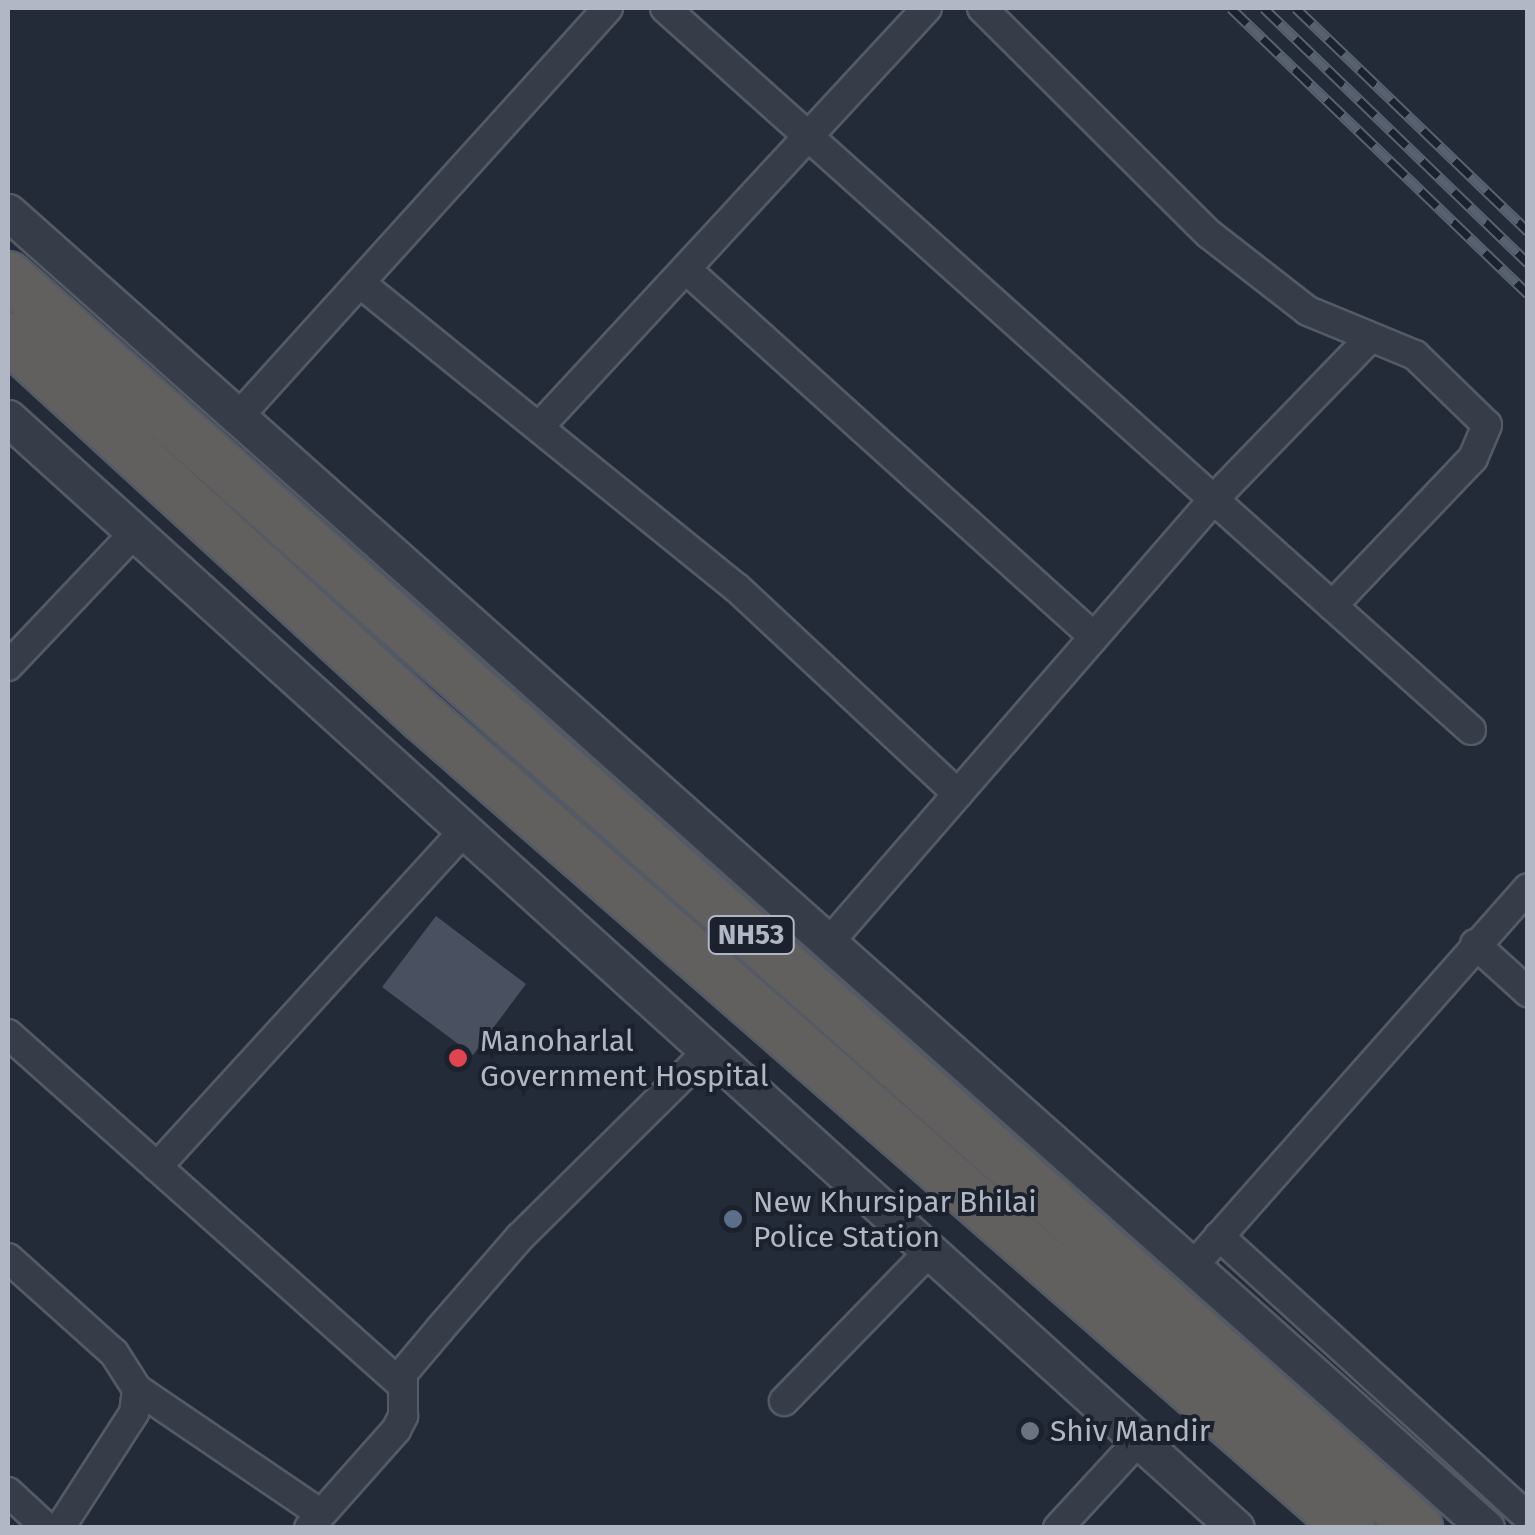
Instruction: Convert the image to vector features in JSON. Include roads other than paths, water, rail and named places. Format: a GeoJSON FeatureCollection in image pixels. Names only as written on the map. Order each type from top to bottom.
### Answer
{"type":"FeatureCollection","features":[{"type":"Feature","properties":{"kind":"highway","name":"NH53"},"geometry":{"type":"LineString","coordinates":[[8,276],[1418,1528]]}},
{"type":"Feature","properties":{"kind":"highway","name":"NH53"},"geometry":{"type":"LineString","coordinates":[[8,337],[424,718],[1350,1528]]}},
{"type":"Feature","properties":{"kind":"street"},"geometry":{"type":"LineString","coordinates":[[239,416],[608,8]]}},
{"type":"Feature","properties":{"kind":"street"},"geometry":{"type":"LineString","coordinates":[[665,8],[1471,730]]}},
{"type":"Feature","properties":{"kind":"street"},"geometry":{"type":"LineString","coordinates":[[539,427],[688,271],[928,8]]}},
{"type":"Feature","properties":{"kind":"street"},"geometry":{"type":"LineString","coordinates":[[982,8],[1209,234],[1308,311],[1368,340],[1415,355],[1481,415],[1486,434],[1473,458],[1332,606]]}},
{"type":"Feature","properties":{"kind":"street"},"geometry":{"type":"LineString","coordinates":[[8,212],[832,940],[1486,1528]]}},
{"type":"Feature","properties":{"kind":"street"},"geometry":{"type":"LineString","coordinates":[[688,271],[1094,636]]}},
{"type":"Feature","properties":{"kind":"street"},"geometry":{"type":"LineString","coordinates":[[360,283],[737,588],[958,794]]}},
{"type":"Feature","properties":{"kind":"street"},"geometry":{"type":"LineString","coordinates":[[832,940],[1213,500],[1368,340]]}},
{"type":"Feature","properties":{"kind":"street"},"geometry":{"type":"LineString","coordinates":[[8,418],[710,1048],[1236,1528]]}},
{"type":"Feature","properties":{"kind":"street"},"geometry":{"type":"LineString","coordinates":[[8,666],[136,531]]}},
{"type":"Feature","properties":{"kind":"street"},"geometry":{"type":"LineString","coordinates":[[157,1167],[466,829]]}},
{"type":"Feature","properties":{"kind":"street"},"geometry":{"type":"LineString","coordinates":[[1195,1264],[1528,888]]}},
{"type":"Feature","properties":{"kind":"street"},"geometry":{"type":"LineString","coordinates":[[1475,944],[1528,992]]}},
{"type":"Feature","properties":{"kind":"street"},"geometry":{"type":"LineString","coordinates":[[8,1034],[400,1384],[404,1405],[396,1430],[315,1521],[137,1389],[114,1353],[8,1258]]}},
{"type":"Feature","properties":{"kind":"street"},"geometry":{"type":"LineString","coordinates":[[400,1384],[520,1238],[710,1048]]}},
{"type":"Feature","properties":{"kind":"street"},"geometry":{"type":"LineString","coordinates":[[1219,1236],[1528,1517]]}},
{"type":"Feature","properties":{"kind":"street"},"geometry":{"type":"LineString","coordinates":[[784,1400],[931,1250]]}},
{"type":"Feature","properties":{"kind":"street"},"geometry":{"type":"LineString","coordinates":[[60,1528],[134,1413],[137,1389]]}},
{"type":"Feature","properties":{"kind":"street"},"geometry":{"type":"LineString","coordinates":[[1058,1528],[1139,1440]]}},
{"type":"Feature","properties":{"kind":"street"},"geometry":{"type":"LineString","coordinates":[[8,1492],[48,1528]]}},
{"type":"Feature","properties":{"kind":"railway"},"geometry":{"type":"LineString","coordinates":[[1231,8],[1528,294]]}},
{"type":"Feature","properties":{"kind":"railway"},"geometry":{"type":"LineString","coordinates":[[1264,8],[1528,263]]}},
{"type":"Feature","properties":{"kind":"railway"},"geometry":{"type":"LineString","coordinates":[[1296,8],[1528,231]]}},
{"type":"Feature","properties":{"kind":"place","name":"Manoharlal Government Hospital"},"geometry":{"type":"Point","coordinates":[458,1058]}},
{"type":"Feature","properties":{"kind":"place","name":"New Khursipar Bhilai Police Station"},"geometry":{"type":"Point","coordinates":[733,1219]}},
{"type":"Feature","properties":{"kind":"place","name":"Shiv Mandir"},"geometry":{"type":"Point","coordinates":[1030,1431]}}]}
